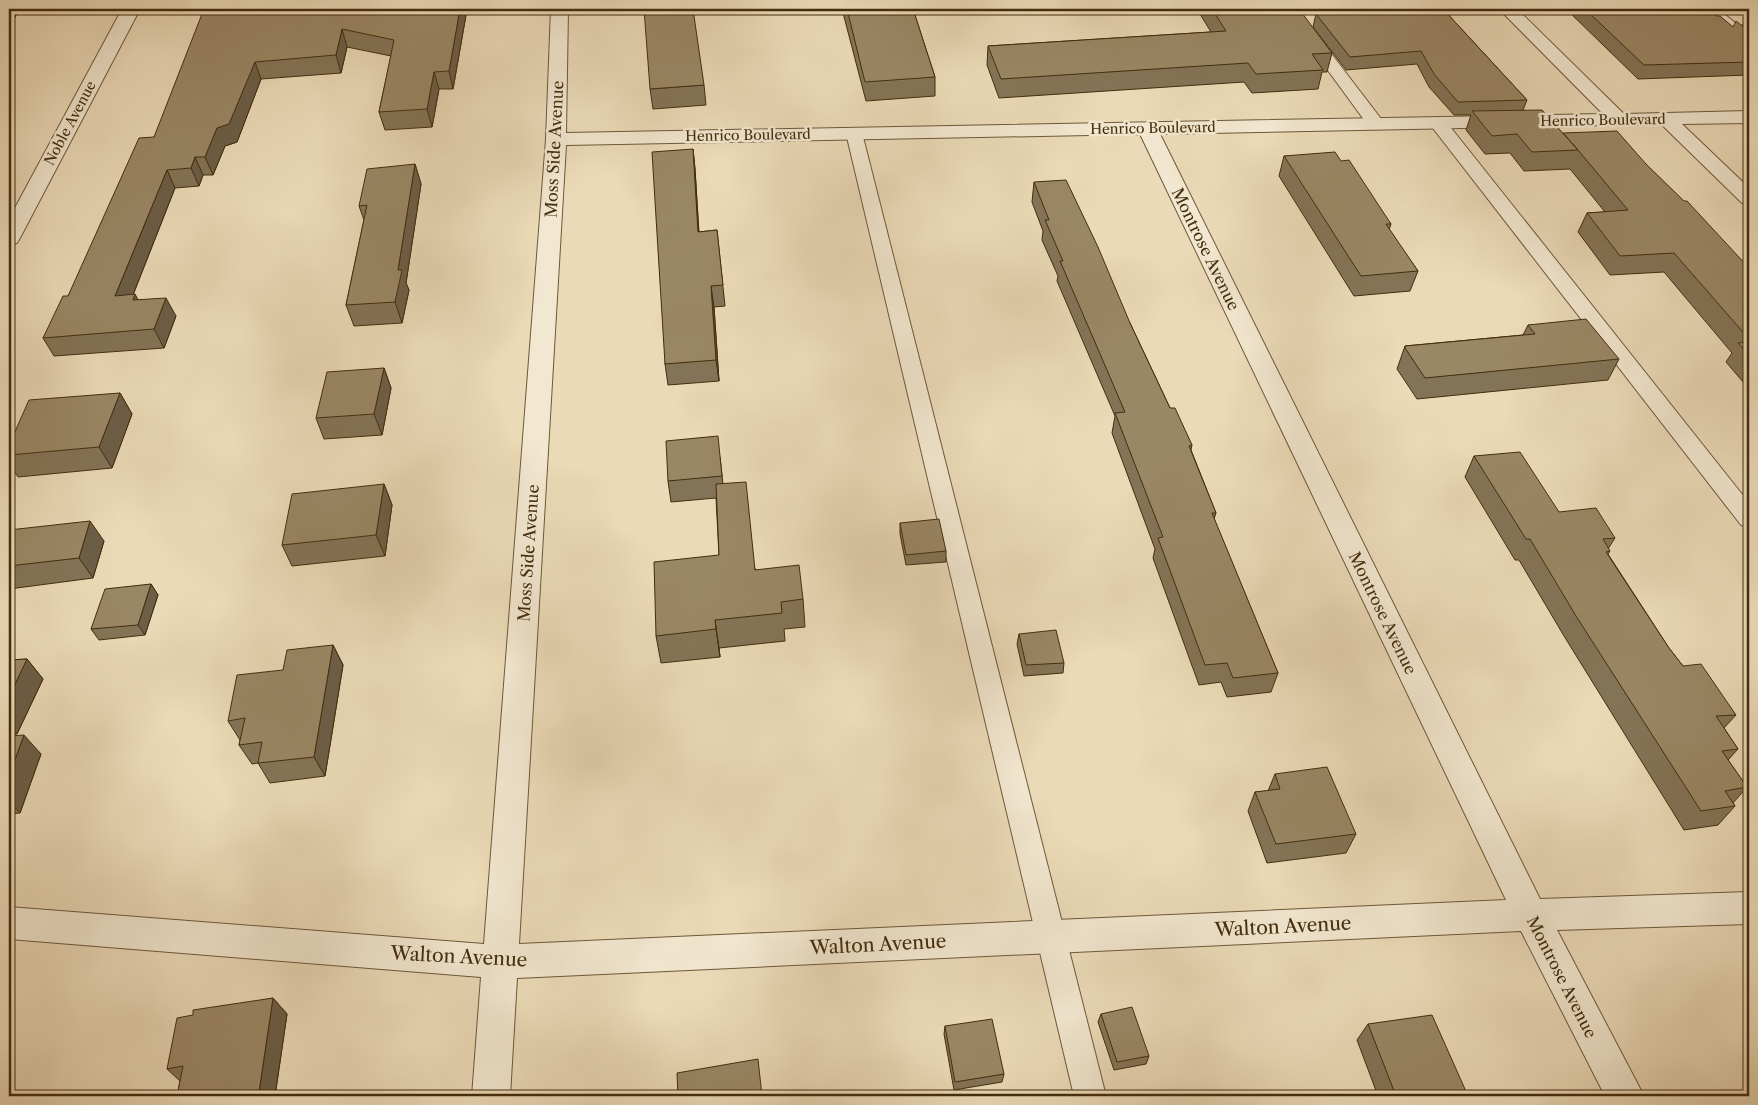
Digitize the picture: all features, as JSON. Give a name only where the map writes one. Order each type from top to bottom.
[{"type":"street","name":"Noble Avenue","points":[[9,238],[131,9]]},
{"type":"street","name":"Moss Side Avenue","points":[[491,1096],[556,139],[559,9]]},
{"type":"street","points":[[1507,9],[1619,119]]},
{"type":"street","name":"Henrico Boulevard","points":[[556,139],[1749,117]]},
{"type":"street","points":[[1666,118],[1749,199]]},
{"type":"street","name":"Montrose Avenue","points":[[1147,128],[1530,914],[1624,1096]]},
{"type":"street","name":"Walton Avenue","points":[[9,923],[500,962],[1530,914],[1749,908]]},
{"type":"lane","points":[[1290,9],[1376,124]]},
{"type":"lane","points":[[1709,9],[1749,42]]},
{"type":"lane","points":[[1722,20],[1740,19]]},
{"type":"lane","points":[[1438,123],[1749,519]]},
{"type":"lane","points":[[854,134],[1090,1096]]},
{"type":"building","points":[[208,9],[460,9],[449,71],[434,72],[427,109],[379,112],[394,40],[342,29],[336,55],[255,62],[229,124],[217,128],[205,157],[195,157],[191,168],[167,170],[115,296],[135,294],[133,300],[166,298],[154,329],[43,338],[63,296],[68,296],[139,138],[154,137],[202,14],[207,14]]},
{"type":"building","points":[[644,9],[693,9],[704,85],[650,89]]},
{"type":"building","points":[[847,9],[913,9],[935,77],[865,82]]},
{"type":"building","points":[[1212,9],[1299,9],[1332,53],[1312,54],[1323,70],[1256,74],[1248,63],[1001,79],[988,46],[1226,31]]},
{"type":"building","points":[[1347,9],[1443,9],[1527,100],[1458,102],[1434,74],[1421,51],[1350,57],[1316,14],[1350,13]]},
{"type":"building","points":[[1585,9],[1708,9],[1733,27],[1736,21],[1749,31],[1749,62],[1644,65]]},
{"type":"building","points":[[1542,110],[1578,150],[1532,152],[1517,134],[1492,136],[1472,111]]},
{"type":"building","points":[[1617,131],[1646,164],[1684,201],[1687,201],[1749,268],[1749,339],[1674,253],[1620,256],[1587,213],[1628,210],[1563,133]]},
{"type":"building","points":[[693,149],[698,232],[717,230],[723,285],[711,286],[716,360],[665,364],[652,152]]},
{"type":"building","points":[[1335,152],[1341,161],[1349,160],[1391,224],[1386,224],[1418,271],[1361,276],[1284,156]]},
{"type":"building","points":[[415,164],[398,270],[402,270],[395,302],[346,305],[367,205],[359,206],[367,169]]},
{"type":"building","points":[[1066,180],[1170,408],[1175,408],[1192,445],[1189,446],[1216,513],[1212,513],[1278,673],[1233,678],[1227,663],[1205,665],[1158,538],[1163,537],[1115,413],[1125,412],[1060,261],[1063,261],[1045,220],[1049,220],[1034,182]]},
{"type":"building","points":[[1586,319],[1619,359],[1425,378],[1405,348],[1405,346],[1535,334],[1528,325]]},
{"type":"building","points":[[1749,342],[1749,355],[1738,343]]},
{"type":"building","points":[[384,368],[374,414],[316,418],[327,372]]},
{"type":"building","points":[[120,393],[99,447],[9,455],[9,445],[29,400]]},
{"type":"building","points":[[718,436],[722,476],[668,481],[666,441]]},
{"type":"building","points":[[1520,452],[1559,512],[1596,508],[1615,538],[1603,539],[1610,551],[1606,552],[1669,648],[1683,666],[1701,664],[1736,715],[1716,716],[1738,749],[1722,751],[1747,787],[1725,791],[1735,806],[1701,811],[1576,616],[1530,539],[1526,539],[1474,456]]},
{"type":"building","points":[[746,482],[755,570],[799,565],[803,599],[781,602],[782,613],[715,620],[716,629],[656,636],[654,562],[719,555],[716,484]]},
{"type":"building","points":[[384,484],[376,535],[282,545],[292,494]]},
{"type":"building","points":[[939,519],[946,551],[906,555],[900,523]]},
{"type":"building","points":[[90,521],[79,558],[9,566],[9,530]]},
{"type":"building","points":[[151,584],[138,625],[91,629],[105,589]]},
{"type":"building","points":[[1056,630],[1064,663],[1026,665],[1019,634]]},
{"type":"building","points":[[333,645],[314,757],[258,763],[262,742],[239,745],[245,718],[228,721],[237,675],[283,670],[287,650]]},
{"type":"building","points":[[27,659],[9,697],[9,660]]},
{"type":"building","points":[[24,735],[9,776],[9,736]]},
{"type":"building","points":[[1327,767],[1356,834],[1276,844],[1255,792],[1280,789],[1275,774]]},
{"type":"building","points":[[273,998],[259,1092],[234,1096],[177,1096],[183,1066],[167,1069],[177,1018],[193,1015],[193,1010]]},
{"type":"building","points":[[1132,1007],[1149,1056],[1117,1062],[1101,1014]]},
{"type":"building","points":[[1432,1015],[1468,1096],[1396,1096],[1368,1024]]},
{"type":"building","points":[[992,1019],[1004,1074],[955,1082],[945,1026]]},
{"type":"building","points":[[758,1059],[762,1096],[678,1096],[677,1073]]}]
